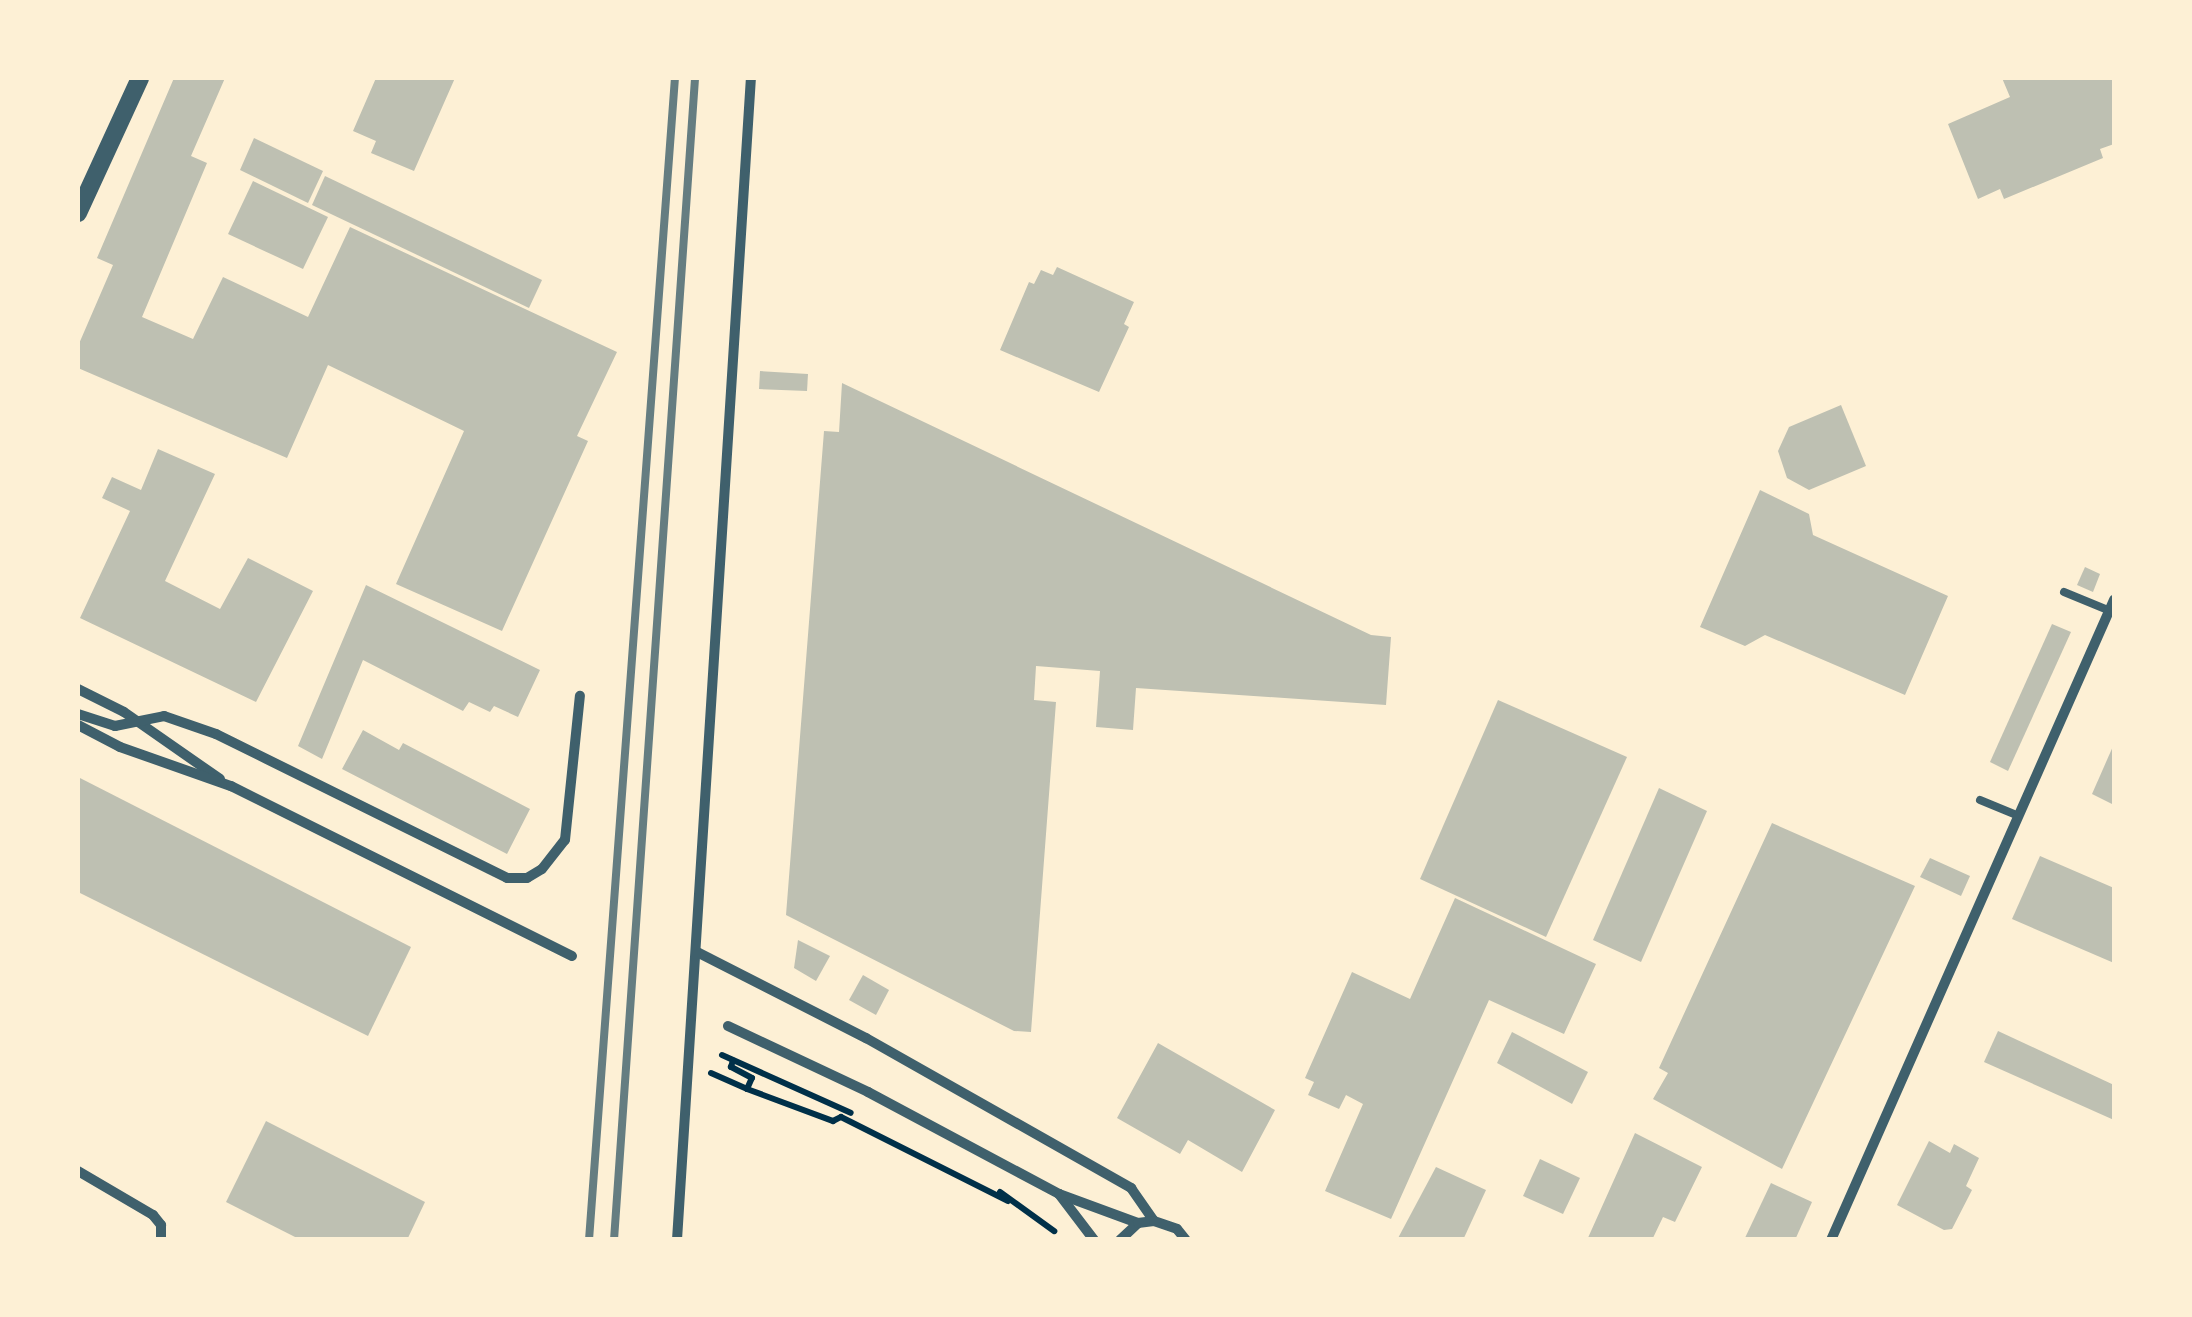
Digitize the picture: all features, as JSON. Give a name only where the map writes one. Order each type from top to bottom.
[{"type":"street","points":[[78,212],[140,78]]},
{"type":"street","points":[[678,1240],[752,78]]},
{"type":"street","points":[[1831,1240],[2112,605]]},
{"type":"street","points":[[78,689],[135,720],[231,786]]},
{"type":"street","points":[[78,714],[115,726],[164,716],[216,734],[507,878],[527,878],[542,870],[564,840],[580,696]]},
{"type":"street","points":[[78,725],[120,747],[231,786],[572,956]]},
{"type":"street","points":[[697,952],[866,1038],[1131,1188],[1154,1221]]},
{"type":"street","points":[[728,1026],[868,1092],[1059,1194],[1138,1224]]},
{"type":"street","points":[[78,1171],[154,1215],[161,1225],[161,1240]]},
{"type":"street","points":[[1059,1194],[1094,1240]]},
{"type":"street","points":[[1120,1240],[1138,1224],[1154,1221],[1201,1240]]},
{"type":"street","points":[[1177,1229],[1186,1240]]},
{"type":"lane","points":[[2064,592],[2112,605]]},
{"type":"lane","points":[[1980,800],[2019,816]]},
{"type":"path","points":[[722,1055],[873,1123],[1030,1212],[1061,1240]]},
{"type":"path","points":[[733,1060],[730,1067],[752,1078],[747,1088]]},
{"type":"path","points":[[692,1064],[832,1122],[842,1117],[1030,1212]]},
{"type":"building","points":[[174,78],[225,78],[191,156],[207,163],[142,317],[193,339],[223,277],[308,317],[350,227],[617,352],[577,436],[588,441],[502,631],[396,584],[464,431],[328,365],[287,458],[78,368],[78,346],[113,265],[97,258]]},
{"type":"building","points":[[376,78],[455,78],[414,171],[371,153],[376,141],[353,131]]},
{"type":"building","points":[[2002,78],[2114,78],[2114,144],[2100,149],[2103,158],[2004,199],[2000,189],[1978,199],[1948,124],[2010,97]]},
{"type":"building","points":[[254,138],[323,171],[308,203],[240,170]]},
{"type":"building","points":[[325,176],[542,280],[529,308],[312,205]]},
{"type":"building","points":[[253,181],[328,217],[303,269],[228,234]]},
{"type":"building","points":[[1057,267],[1134,302],[1124,324],[1129,327],[1099,392],[1000,350],[1029,282],[1034,284],[1041,270],[1053,275]]},
{"type":"building","points":[[760,371],[808,374],[807,391],[759,389]]},
{"type":"building","points":[[842,383],[1371,635],[1391,637],[1386,705],[1136,688],[1133,730],[1096,727],[1100,671],[1036,666],[1034,700],[1056,702],[1031,1032],[1014,1031],[786,915],[824,431],[839,432]]},
{"type":"building","points":[[1841,405],[1866,466],[1809,490],[1787,478],[1778,451],[1789,427]]},
{"type":"building","points":[[158,449],[215,474],[165,581],[220,609],[248,558],[313,591],[256,702],[80,618],[130,511],[102,498],[112,477],[141,490]]},
{"type":"building","points":[[1760,490],[1809,514],[1813,535],[1948,596],[1905,695],[1765,635],[1745,646],[1700,627]]},
{"type":"building","points":[[2085,567],[2100,574],[2093,592],[2077,585]]},
{"type":"building","points":[[366,585],[540,670],[518,717],[494,706],[490,712],[469,702],[463,711],[363,660],[322,759],[298,746]]},
{"type":"building","points":[[2052,624],[2071,632],[2008,771],[1990,762]]},
{"type":"building","points":[[1498,700],[1627,757],[1546,937],[1420,879]]},
{"type":"building","points":[[363,730],[399,750],[403,743],[530,809],[507,854],[342,769]]},
{"type":"building","points":[[2114,744],[2114,805],[2092,794]]},
{"type":"building","points":[[78,777],[411,947],[368,1036],[78,892]]},
{"type":"building","points":[[1659,788],[1707,811],[1641,962],[1593,940]]},
{"type":"building","points":[[1772,823],[1915,886],[1782,1169],[1653,1099],[1668,1073],[1659,1068]]},
{"type":"building","points":[[2040,856],[2114,888],[2114,963],[2012,919]]},
{"type":"building","points":[[1930,858],[1970,876],[1961,896],[1920,877]]},
{"type":"building","points":[[1455,898],[1596,964],[1564,1034],[1489,1000],[1391,1219],[1325,1191],[1363,1104],[1346,1095],[1339,1109],[1308,1095],[1314,1082],[1305,1078],[1352,972],[1410,999]]},
{"type":"building","points":[[798,940],[830,956],[816,981],[794,968]]},
{"type":"building","points":[[863,975],[889,990],[876,1015],[849,1000]]},
{"type":"building","points":[[1998,1031],[2114,1085],[2114,1120],[1984,1062]]},
{"type":"building","points":[[1512,1032],[1588,1072],[1572,1104],[1497,1063]]},
{"type":"building","points":[[1158,1043],[1275,1110],[1242,1172],[1188,1140],[1180,1154],[1117,1118]]},
{"type":"building","points":[[266,1121],[425,1202],[407,1240],[301,1240],[226,1202]]},
{"type":"building","points":[[1635,1133],[1702,1167],[1675,1222],[1663,1217],[1652,1240],[1587,1240]]},
{"type":"building","points":[[1929,1141],[1950,1153],[1954,1144],[1979,1158],[1966,1186],[1972,1190],[1952,1229],[1944,1230],[1897,1205]]},
{"type":"building","points":[[1540,1159],[1580,1178],[1563,1214],[1523,1196]]},
{"type":"building","points":[[1436,1167],[1486,1190],[1463,1240],[1397,1240]]},
{"type":"building","points":[[1771,1183],[1812,1202],[1795,1240],[1744,1240]]},
{"type":"railway","points":[[589,1240],[675,78]]},
{"type":"railway","points":[[614,1240],[695,78]]}]
